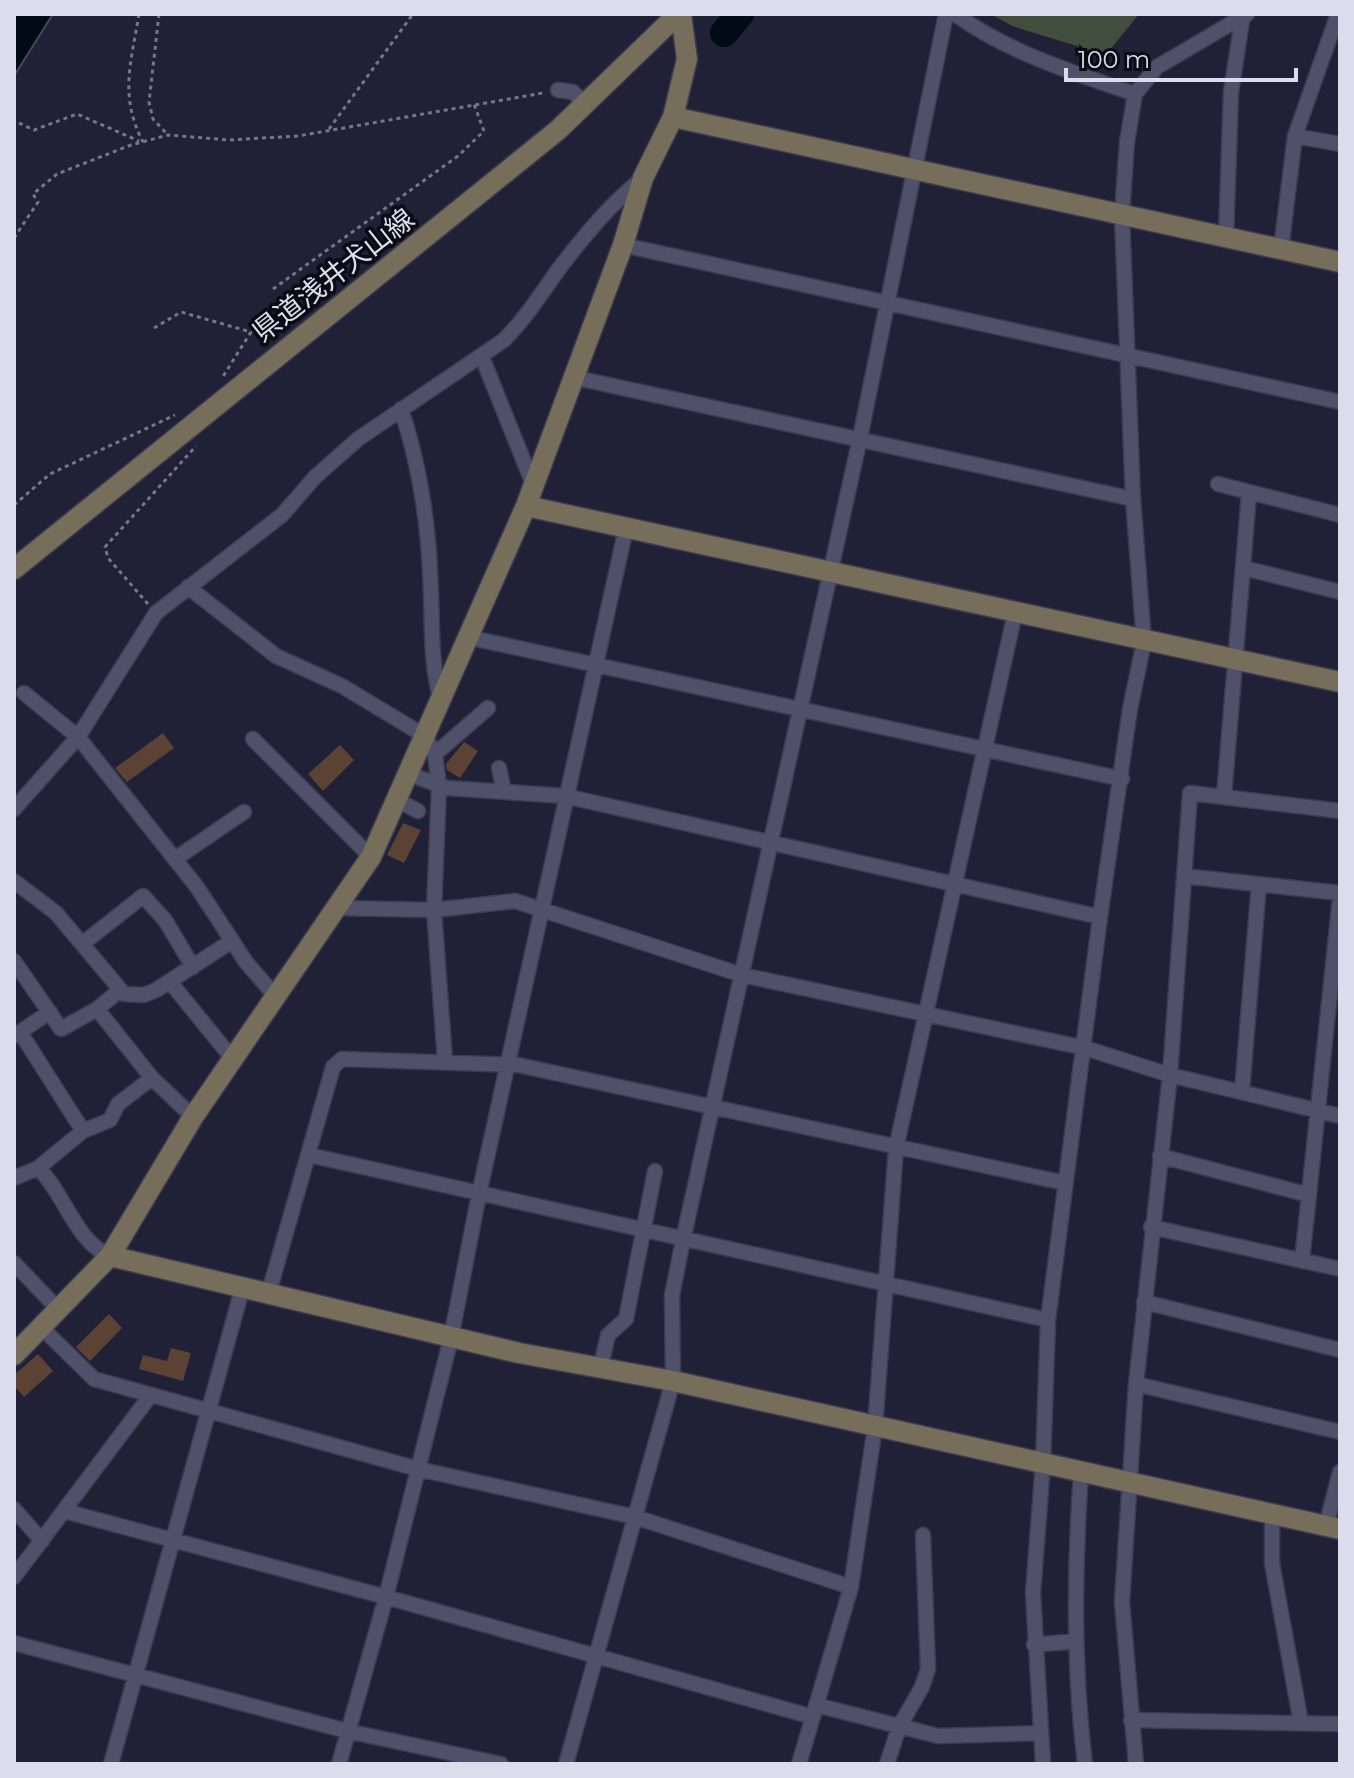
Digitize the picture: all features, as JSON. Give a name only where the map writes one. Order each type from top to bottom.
[{"type":"street","name":"県道浅井犬山線","points":[[14,569],[499,180],[585,105],[679,14]]},
{"type":"street","points":[[445,1061],[434,910],[439,786],[430,745],[441,701],[526,506],[623,245],[643,178],[673,117],[687,59],[679,14]]},
{"type":"street","points":[[566,1764],[673,1381],[672,1295],[860,438],[946,14]]},
{"type":"street","points":[[955,14],[986,37],[1135,94]]},
{"type":"street","points":[[1281,249],[1295,136],[1338,14]]},
{"type":"street","points":[[1043,1764],[1034,1645],[1035,1533],[1043,1463],[1048,1320],[1100,917],[1144,642],[1133,499],[1122,215],[1135,94],[1157,67],[1244,15]]},
{"type":"street","points":[[1226,237],[1231,92],[1244,15]]},
{"type":"street","points":[[558,90],[573,92],[585,105]]},
{"type":"street","points":[[673,117],[1340,262]]},
{"type":"street","points":[[1295,136],[1340,144]]},
{"type":"street","points":[[14,809],[78,737],[156,613],[282,515],[315,477],[358,439],[482,357],[525,320],[561,266],[607,211],[643,178]]},
{"type":"street","points":[[623,245],[1340,402]]},
{"type":"street","points":[[482,357],[533,484]]},
{"type":"street","points":[[572,377],[1133,499]]},
{"type":"street","points":[[401,409],[424,521],[430,570],[434,676],[441,701]]},
{"type":"street","points":[[1218,484],[1340,515]]},
{"type":"street","points":[[1224,796],[1238,660],[1249,494]]},
{"type":"street","points":[[526,506],[1340,682]]},
{"type":"street","points":[[339,1764],[386,1597],[451,1338],[479,1194],[626,528]]},
{"type":"street","points":[[1244,568],[1340,592]]},
{"type":"street","points":[[188,587],[276,656],[342,686],[430,745]]},
{"type":"street","points":[[799,1764],[851,1587],[875,1427],[896,1148],[1015,613]]},
{"type":"street","points":[[467,637],[1122,779]]},
{"type":"street","points":[[24,693],[78,737],[175,859],[232,941],[276,997]]},
{"type":"street","points":[[14,1355],[110,1256],[193,1117],[371,857],[409,774],[430,745],[488,708]]},
{"type":"street","points":[[253,739],[371,857]]},
{"type":"street","points":[[499,768],[504,792]]},
{"type":"street","points":[[409,774],[439,786],[565,796],[1100,917]]},
{"type":"street","points":[[1136,1764],[1122,1602],[1136,1384],[1170,1075],[1190,793],[1340,811]]},
{"type":"street","points":[[397,800],[418,811]]},
{"type":"street","points":[[175,859],[244,812]]},
{"type":"street","points":[[1184,876],[1340,895],[1302,1261]]},
{"type":"street","points":[[14,881],[56,913],[119,991],[144,995],[170,982],[232,941]]},
{"type":"street","points":[[1242,1091],[1259,884]]},
{"type":"street","points":[[82,944],[143,896],[165,920],[193,967]]},
{"type":"street","points":[[338,908],[434,910],[515,901],[742,975],[1085,1048],[1170,1075],[1340,1116]]},
{"type":"street","points":[[14,961],[61,1029],[97,1009],[119,991]]},
{"type":"street","points":[[170,982],[232,1058]]},
{"type":"street","points":[[97,1009],[152,1078],[193,1117]]},
{"type":"street","points":[[50,1012],[17,1034],[83,1131]]},
{"type":"street","points":[[269,1292],[333,1067],[342,1059],[508,1064],[1065,1183]]},
{"type":"street","points":[[14,1178],[38,1168],[83,1131],[110,1120],[118,1104],[152,1078]]},
{"type":"street","points":[[309,1091],[324,1100]]},
{"type":"street","points":[[309,1155],[1048,1320]]},
{"type":"street","points":[[1160,1156],[1309,1195]]},
{"type":"street","points":[[38,1168],[102,1253],[451,1338],[673,1381],[1333,1528],[1340,1472]]},
{"type":"street","points":[[600,1369],[608,1335],[626,1319],[655,1171]]},
{"type":"street","points":[[1151,1227],[1340,1269]]},
{"type":"street","points":[[14,1263],[59,1310]]},
{"type":"street","points":[[111,1764],[206,1410],[243,1286]]},
{"type":"street","points":[[1144,1302],[1340,1350]]},
{"type":"street","points":[[42,1328],[94,1379],[418,1469],[635,1517],[851,1587]]},
{"type":"street","points":[[1136,1384],[1340,1432]]},
{"type":"street","points":[[14,1577],[150,1396]]},
{"type":"street","points":[[1081,1473],[1074,1561],[1074,1641],[1085,1764]]},
{"type":"street","points":[[14,1509],[42,1541]]},
{"type":"street","points":[[64,1511],[596,1657],[814,1711],[938,1736],[1041,1733]]},
{"type":"street","points":[[1272,1514],[1272,1563],[1301,1723]]},
{"type":"street","points":[[887,1764],[899,1727],[922,1687],[928,1669],[923,1535]]},
{"type":"street","points":[[1034,1645],[1074,1641]]},
{"type":"street","points":[[14,1643],[347,1731],[501,1764]]},
{"type":"street","points":[[1131,1720],[1340,1724]]},
{"type":"path","points":[[139,14],[126,97],[131,120],[143,142]]},
{"type":"path","points":[[159,14],[149,102],[153,119],[168,135]]},
{"type":"path","points":[[329,129],[413,14]]},
{"type":"path","points":[[14,238],[38,202],[33,194],[57,174],[168,135],[229,140],[298,136],[558,90]]},
{"type":"path","points":[[273,289],[420,186],[477,139],[484,131],[474,104]]},
{"type":"path","points":[[19,123],[34,130],[77,114],[121,136],[143,142]]},
{"type":"path","points":[[154,328],[181,312],[251,332],[210,396],[216,404]]},
{"type":"path","points":[[14,505],[50,474],[185,410]]},
{"type":"path","points":[[156,613],[108,558],[105,547],[198,443]]},
{"type":"green space","points":[[991,14],[1139,14],[1106,55],[1012,26]]},
{"type":"shaded area","points":[[14,14],[53,14],[14,76]]},
{"type":"building","points":[[163,733],[174,748],[127,782],[115,768]]},
{"type":"building","points":[[464,742],[478,751],[460,778],[447,770],[446,764]]},
{"type":"building","points":[[340,745],[354,760],[323,791],[308,774]]},
{"type":"building","points":[[403,823],[421,830],[404,863],[387,855]]},
{"type":"building","points":[[109,1314],[122,1328],[90,1361],[76,1347]]},
{"type":"building","points":[[171,1348],[191,1353],[183,1381],[139,1369],[143,1355],[167,1361]]},
{"type":"building","points":[[38,1354],[53,1371],[24,1397],[14,1386],[14,1375]]},
{"type":"waterway","points":[[724,33],[740,14]]}]
